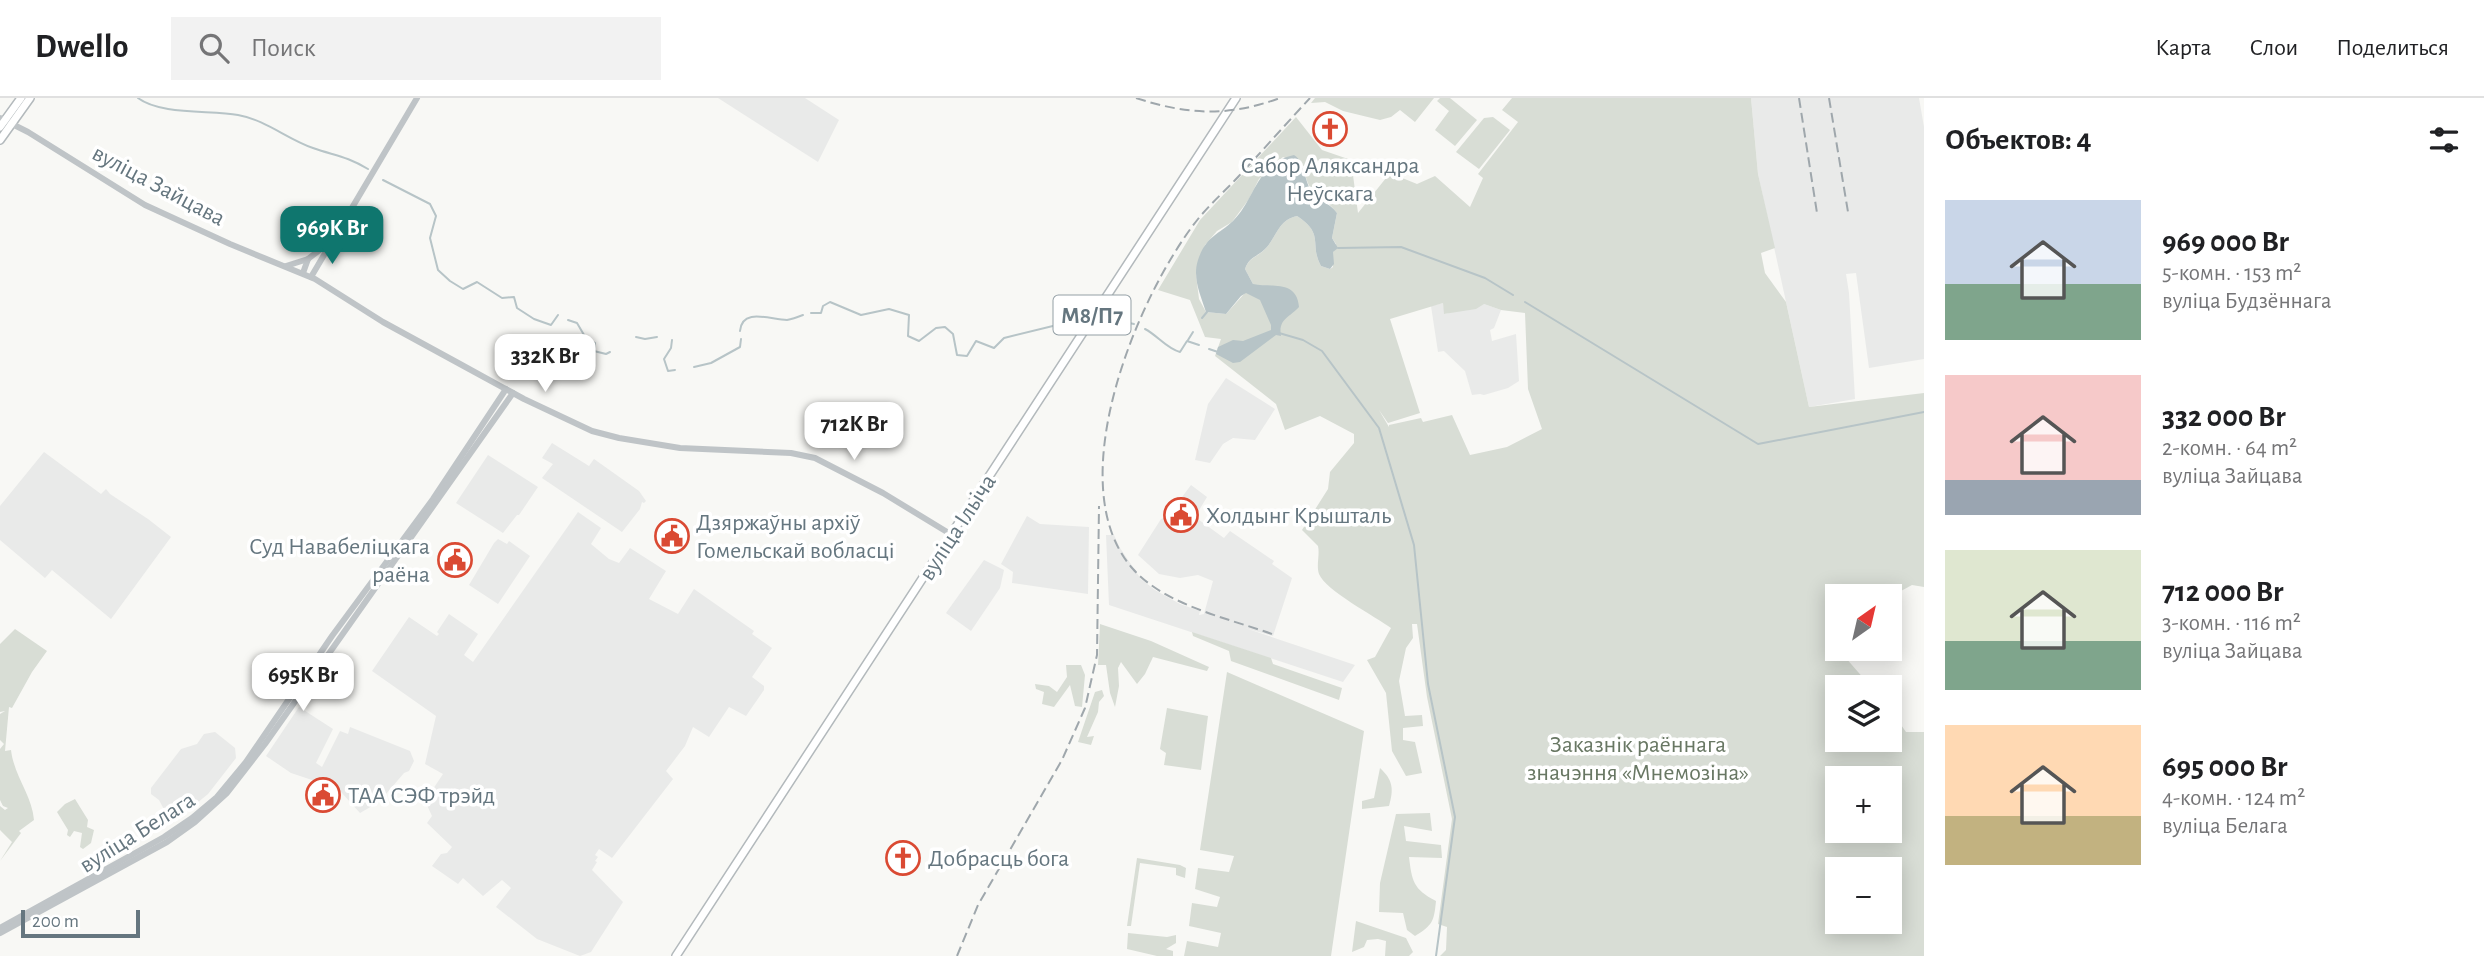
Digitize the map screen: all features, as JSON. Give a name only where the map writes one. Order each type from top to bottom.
[{"type":"main road","points":[[0,127],[21,98]]},
{"type":"main road","points":[[0,140],[6,120],[30,98]]},
{"type":"main road","name":"вуліца Ільіча","points":[[676,956],[1236,98]]},
{"type":"street","points":[[311,277],[417,98]]},
{"type":"street","name":"вуліца Зайцава","points":[[6,120],[145,205],[311,277],[383,322],[510,391],[592,431],[619,439],[680,448],[791,453],[815,458],[883,493],[952,535]]},
{"type":"street","points":[[285,266],[308,260],[331,242]]},
{"type":"street","points":[[303,273],[308,260]]},
{"type":"street","name":"вуліца Белага","points":[[0,930],[163,837],[217,797],[246,762],[332,636],[510,391]]},
{"type":"shaded area","points":[[718,98],[805,98],[839,120],[818,162]]},
{"type":"shaded area","points":[[1751,98],[1919,98],[1924,127],[1924,359],[1869,368],[1856,273],[1846,274],[1855,399],[1809,407],[1758,174]]},
{"type":"shaded area","points":[[1294,155],[1301,162],[1308,185],[1337,213],[1332,238],[1338,248],[1333,252],[1334,264],[1330,269],[1321,266],[1314,234],[1306,222],[1297,216],[1286,221],[1245,269],[1253,284],[1282,286],[1294,292],[1299,307],[1283,322],[1281,336],[1276,335],[1240,362],[1233,363],[1216,354],[1218,347],[1271,330],[1271,325],[1260,300],[1246,293],[1226,314],[1206,312],[1197,280],[1198,260],[1209,241],[1240,212],[1264,174],[1281,159]]},
{"type":"shaded area","points":[[1443,303],[1445,314],[1484,304],[1501,310],[1494,328],[1490,330],[1492,341],[1516,334],[1519,381],[1508,388],[1484,395],[1472,395],[1465,371],[1444,351],[1438,352],[1431,306]]},
{"type":"shaded area","points":[[1226,378],[1275,409],[1255,440],[1233,438],[1223,444],[1210,463],[1195,460],[1208,404]]},
{"type":"shaded area","points":[[552,443],[589,466],[594,459],[639,491],[646,501],[642,502],[640,509],[622,532],[542,478],[553,464],[542,458]]},
{"type":"shaded area","points":[[44,452],[101,494],[106,489],[171,537],[111,619],[52,570],[45,578],[0,540],[0,506]]},
{"type":"shaded area","points":[[488,455],[538,487],[503,533],[456,503]]},
{"type":"shaded area","points":[[1191,485],[1207,497],[1195,517],[1224,538],[1230,531],[1274,561],[1272,564],[1292,578],[1273,636],[1245,628],[1355,665],[1343,682],[1109,605],[1106,535],[1114,535],[1141,579],[1180,604],[1200,611],[1199,615],[1204,614],[1213,581],[1198,575],[1180,578],[1159,574],[1138,555],[1161,519],[1167,517]]},
{"type":"shaded area","points":[[578,512],[601,528],[591,544],[609,559],[619,563],[630,548],[666,571],[649,599],[678,614],[694,589],[754,631],[752,634],[772,648],[752,677],[764,686],[764,690],[746,716],[729,707],[709,737],[693,727],[685,746],[666,771],[673,779],[612,858],[599,849],[595,855],[598,857],[595,861],[597,862],[592,870],[623,902],[591,952],[580,956],[537,939],[496,907],[511,888],[502,880],[483,896],[463,878],[458,884],[432,866],[441,854],[447,853],[452,847],[427,823],[432,816],[425,801],[443,774],[425,764],[436,716],[372,671],[409,617],[437,636],[449,614],[478,634],[464,655],[473,662]]},
{"type":"shaded area","points":[[1027,516],[1040,524],[1089,527],[1088,594],[1012,583],[1013,572],[1001,564]]},
{"type":"shaded area","points":[[498,539],[507,544],[509,541],[530,556],[498,604],[469,585]]},
{"type":"shaded area","points":[[984,560],[1004,570],[1000,588],[971,631],[946,613]]},
{"type":"shaded area","points":[[299,707],[333,729],[316,763],[322,767],[340,731],[348,734],[350,727],[410,751],[414,761],[409,771],[404,773],[379,802],[360,813],[333,783],[327,785],[291,773],[266,756]]},
{"type":"shaded area","points":[[215,732],[235,748],[236,758],[208,794],[175,821],[151,794],[151,788],[181,749],[197,744],[204,734]]},
{"type":"green space","points":[[1315,98],[1434,98],[1415,122],[1400,110],[1391,117],[1380,120],[1343,111],[1325,102],[1311,103]]},
{"type":"green space","points":[[1440,98],[1450,98],[1477,120],[1455,146],[1435,130],[1449,111],[1437,101]]},
{"type":"green space","name":"Заказнік раённага значэння «Мнемозіна»","points":[[1512,98],[1751,98],[1758,174],[1775,248],[1761,253],[1765,273],[1786,302],[1809,407],[1924,393],[1924,587],[1912,585],[1902,590],[1902,584],[1825,584],[1825,662],[1849,662],[1861,675],[1825,675],[1825,752],[1902,752],[1902,726],[1906,732],[1924,732],[1924,956],[1440,956],[1446,950],[1447,927],[1438,924],[1452,819],[1427,697],[1417,624],[1412,624],[1413,638],[1406,648],[1399,681],[1405,716],[1422,715],[1423,726],[1403,728],[1403,740],[1415,742],[1422,773],[1406,776],[1392,751],[1386,693],[1367,660],[1375,657],[1391,628],[1340,595],[1323,580],[1318,571],[1318,546],[1302,530],[1328,489],[1330,472],[1354,443],[1354,434],[1320,416],[1285,430],[1276,404],[1215,356],[1221,339],[1205,337],[1190,300],[1158,290],[1200,220],[1296,117],[1322,150],[1351,160],[1358,213],[1390,173],[1417,184],[1435,176],[1470,207],[1483,178],[1478,174],[1518,122],[1502,110]],"holes":[[[1283,157],[1304,166],[1312,190],[1337,213],[1332,238],[1336,244],[1333,267],[1330,269],[1321,266],[1314,234],[1306,222],[1297,216],[1291,218],[1282,225],[1265,249],[1247,265],[1245,269],[1253,284],[1226,314],[1206,312],[1199,299],[1196,275],[1205,245],[1217,231],[1232,222],[1249,199],[1259,179]],[[1443,303],[1444,314],[1476,309],[1484,304],[1501,310],[1525,313],[1528,389],[1542,429],[1507,447],[1470,455],[1452,415],[1423,422],[1421,418],[1389,427],[1379,410],[1388,423],[1420,413],[1390,319]]]},
{"type":"green space","points":[[1493,117],[1510,130],[1479,169],[1456,152],[1484,118]]},
{"type":"green space","points":[[1100,624],[1151,641],[1209,667],[1207,671],[1153,657],[1137,684],[1121,662],[1118,668],[1119,686],[1115,707],[1106,665],[1098,665]]},
{"type":"green space","points":[[15,629],[47,651],[12,708],[9,707],[5,751],[11,750],[34,820],[19,831],[21,833],[0,861],[12,842],[0,830],[0,806],[5,810],[8,808],[3,806],[0,800],[0,749],[4,744],[0,740],[0,714],[5,711],[0,712],[0,644]]},
{"type":"green space","points":[[1192,632],[1271,658],[1273,664],[1342,688],[1339,700],[1231,661],[1229,651],[1193,636]]},
{"type":"green space","points":[[1066,665],[1081,665],[1085,675],[1082,707],[1075,706],[1070,685],[1054,707],[1042,704],[1044,692],[1036,689],[1035,684],[1049,686],[1057,692],[1067,677]]},
{"type":"green space","points":[[1227,672],[1364,731],[1331,956],[1184,956],[1187,941],[1218,947],[1221,933],[1189,926],[1192,903],[1217,907],[1220,897],[1195,889],[1198,868],[1229,872],[1234,856],[1200,850]]},
{"type":"green space","points":[[1102,690],[1104,696],[1099,702],[1098,712],[1087,737],[1094,736],[1091,745],[1078,742],[1095,692]]},
{"type":"green space","points":[[1167,708],[1208,716],[1201,770],[1164,765],[1166,753],[1160,749]]},
{"type":"green space","points":[[1380,768],[1391,785],[1389,806],[1362,809],[1362,801],[1374,798]]},
{"type":"green space","points":[[75,799],[88,820],[87,827],[94,830],[91,843],[83,849],[80,847],[82,833],[74,831],[70,837],[67,835],[68,830],[57,812]]},
{"type":"green space","points":[[1430,813],[1432,831],[1404,826],[1406,841],[1441,845],[1442,858],[1409,857],[1415,884],[1436,901],[1431,922],[1415,936],[1407,930],[1403,913],[1379,912],[1380,883],[1396,814]]},
{"type":"green space","points":[[1137,858],[1180,865],[1186,868],[1185,878],[1176,875],[1176,868],[1140,863],[1131,926],[1127,926]]},
{"type":"green space","points":[[1356,921],[1406,938],[1413,952],[1409,956],[1385,956],[1386,941],[1378,939],[1367,940],[1364,947],[1352,952]]},
{"type":"green space","points":[[1128,933],[1167,937],[1176,935],[1176,943],[1166,949],[1173,951],[1173,956],[1157,956],[1127,949]]},
{"type":"waterway","points":[[138,98],[172,110],[248,117],[303,144],[368,169]]},
{"type":"waterway","points":[[383,180],[430,204],[436,216],[430,238],[438,270],[450,281],[463,289],[477,282],[502,298],[514,297],[517,308],[534,319],[551,325],[558,315]]},
{"type":"waterway","points":[[1338,248],[1401,247],[1485,278],[1513,295]]},
{"type":"waterway","points":[[811,313],[821,313],[823,306],[830,302],[861,315],[889,309],[909,315],[908,336],[919,341],[936,328],[945,327],[953,334],[957,355],[967,356],[976,341],[994,348],[1004,338],[1069,324],[1080,312]]},
{"type":"waterway","points":[[1525,302],[1758,444],[1924,412]]},
{"type":"waterway","points":[[1202,318],[1207,312]]},
{"type":"waterway","points":[[1110,313],[1120,321],[1134,324]]},
{"type":"waterway","points":[[740,331],[746,319],[752,317],[787,320],[803,315]]},
{"type":"waterway","points":[[568,320],[577,323],[587,340],[595,343],[594,351],[606,354],[610,352]]},
{"type":"waterway","points":[[1145,329],[1180,352],[1187,341],[1199,345]]},
{"type":"waterway","points":[[1188,340],[1193,332]]},
{"type":"waterway","points":[[1279,333],[1303,340],[1322,351],[1379,428],[1414,545],[1428,684],[1455,817],[1436,956]]},
{"type":"waterway","points":[[636,337],[657,337]]},
{"type":"waterway","points":[[694,367],[711,363],[740,347],[741,339]]},
{"type":"waterway","points":[[672,340],[671,348],[664,359],[668,371],[675,370]]},
{"type":"waterway","points":[[1209,349],[1218,352]]},
{"type":"railway","points":[[1136,98],[1173,108],[1208,111],[1243,108],[1280,98]]},
{"type":"railway","points":[[1272,634],[1179,601],[1146,581],[1133,569],[1112,533],[1103,489],[1105,441],[1115,391],[1131,341],[1175,252],[1203,213],[1310,98]]},
{"type":"railway","points":[[1799,98],[1817,213]]},
{"type":"railway","points":[[1829,98],[1848,212]]},
{"type":"railway","points":[[957,956],[978,905],[1062,760],[1085,708],[1097,655],[1099,506]]},
{"type":"place","name":"Сабор Аляксандра Неўскага","points":[[1330,129]]},
{"type":"place","name":"Холдынг Крышталь","points":[[1181,515]]},
{"type":"place","name":"Дзяржаўны архіў Гомельскай вобласці","points":[[672,536]]},
{"type":"place","name":"Суд Навабеліцкага раёна","points":[[455,560]]},
{"type":"place","name":"ТАА СЭФ трэйд","points":[[323,795]]},
{"type":"place","name":"Добрасць бога","points":[[903,858]]}]
